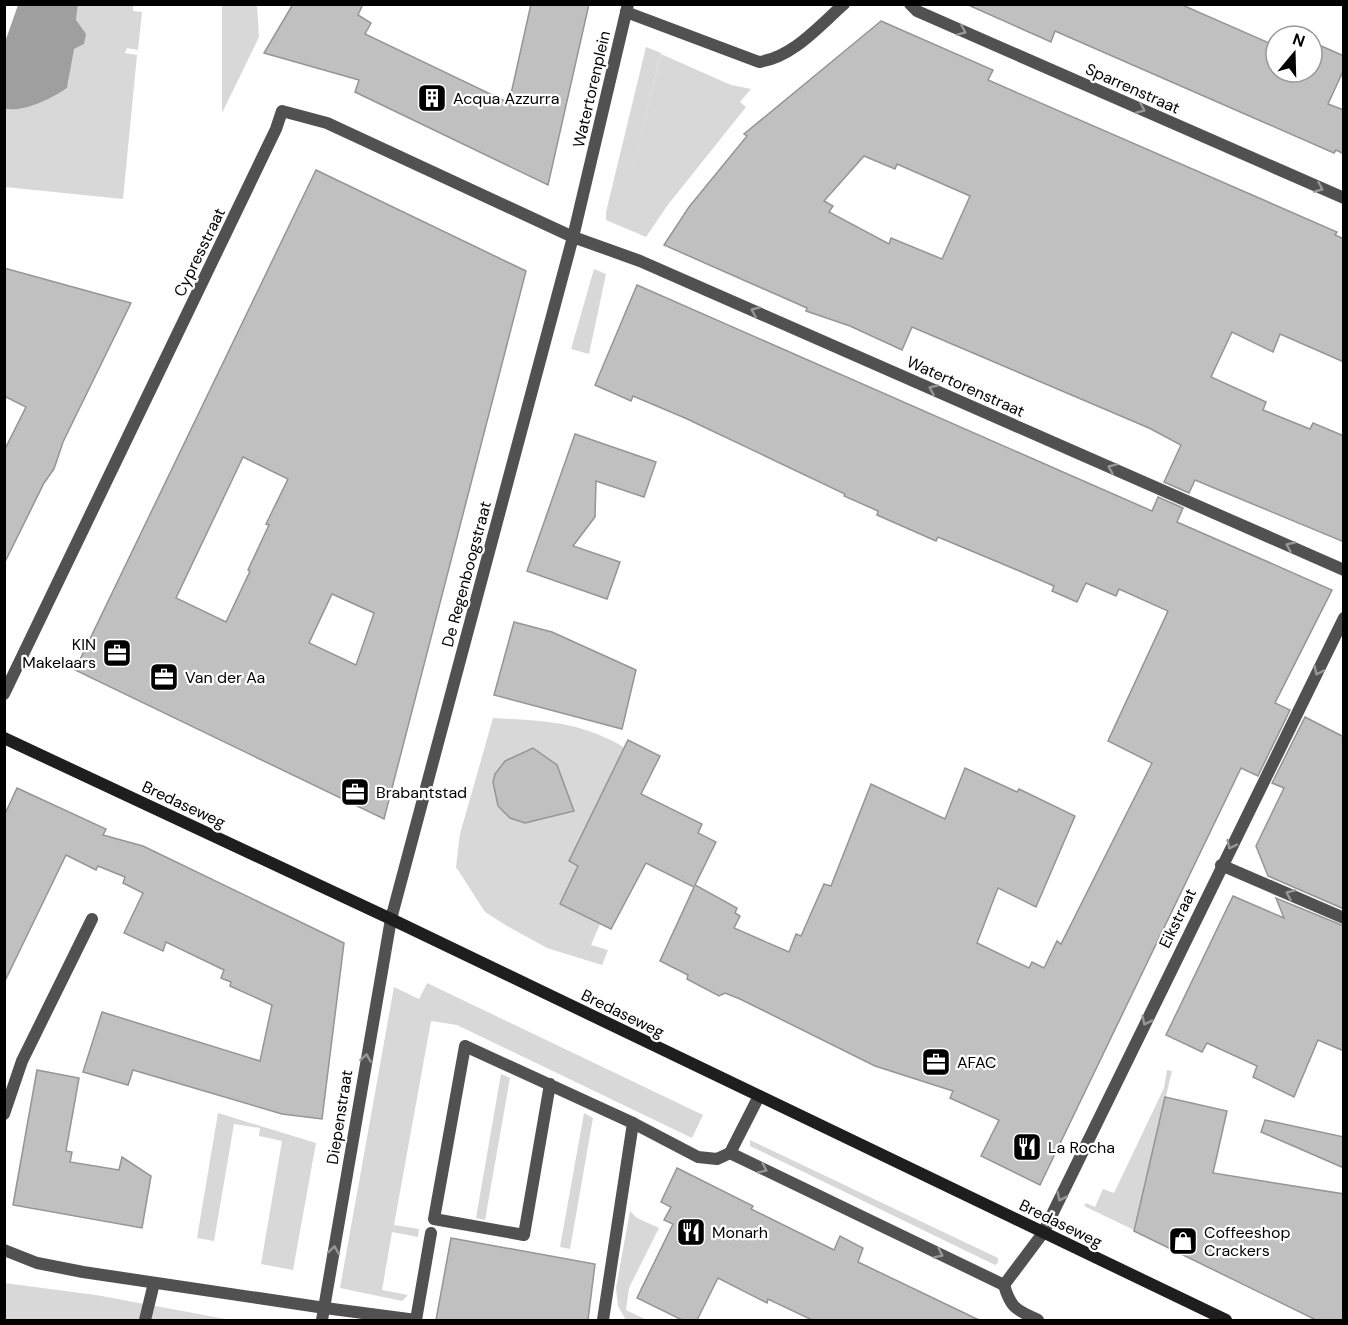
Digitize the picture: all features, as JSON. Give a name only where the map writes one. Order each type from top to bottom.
[{"type":"street","name":"Watertorenplein","points":[[573,237],[627,8],[759,62],[774,60],[790,51],[844,4]]},
{"type":"street","name":"Sparrenstraat","points":[[910,4],[917,11],[1344,198]]},
{"type":"street","name":"Cypresstraat","points":[[4,694],[276,129],[282,111],[327,123],[573,237]]},
{"type":"street","name":"Watertorenstraat","points":[[573,237],[651,265],[1344,570]]},
{"type":"street","name":"De Regenboogstraat","points":[[391,919],[573,237]]},
{"type":"street","name":"Eikstraat","points":[[1004,1285],[1043,1233],[1221,865],[1344,618]]},
{"type":"street","name":"Bredaseweg","points":[[4,738],[391,919],[1226,1320]]},
{"type":"street","points":[[1221,865],[1344,918]]},
{"type":"street","points":[[4,1114],[22,1060],[92,919]]},
{"type":"street","name":"Diepenstraat","points":[[323,1314],[391,919]]},
{"type":"street","points":[[550,1084],[524,1235],[434,1219],[465,1046],[550,1084],[633,1123],[698,1157],[717,1159],[730,1153],[759,1096]]},
{"type":"street","points":[[603,1320],[633,1123]]},
{"type":"street","points":[[730,1153],[1004,1285],[1016,1310],[1038,1320]]},
{"type":"street","points":[[4,1250],[37,1263],[323,1314],[416,1320],[431,1233]]},
{"type":"street","points":[[145,1320],[154,1284]]},
{"type":"shaded area","points":[[18,5],[78,5],[76,20],[86,34],[84,44],[74,49],[67,88],[37,104],[20,109],[5,109],[5,42]]},
{"type":"shaded area","points":[[78,5],[140,5],[133,6],[133,11],[142,12],[138,50],[127,48],[125,53],[137,55],[123,199],[5,187],[5,109],[10,110],[68,85]]},
{"type":"shaded area","points":[[222,5],[257,5],[259,37],[222,113]]},
{"type":"shaded area","points":[[646,47],[661,53],[619,222],[661,54],[731,85],[751,89],[740,102],[746,107],[667,206],[646,237],[606,220],[606,212]]},
{"type":"shaded area","points":[[594,269],[606,274],[589,354],[571,349]]},
{"type":"shaded area","points":[[493,718],[577,727],[593,732],[625,748],[569,861],[578,866],[560,904],[600,924],[591,945],[608,950],[602,965],[547,948],[485,912],[456,867],[460,834]]},
{"type":"shaded area","points":[[427,983],[703,1115],[692,1138],[457,1025],[431,1021],[394,1225],[419,1229],[418,1237],[392,1232],[382,1290],[408,1295],[402,1301],[340,1288],[394,987],[419,999]]},
{"type":"shaded area","points":[[1167,1070],[1172,1071],[1134,1230],[1084,1206],[1086,1203],[1095,1207],[1103,1189],[1114,1193],[1164,1088]]},
{"type":"shaded area","points":[[501,1074],[510,1078],[485,1220],[476,1218]]},
{"type":"shaded area","points":[[218,1113],[316,1143],[293,1270],[261,1264],[282,1141],[259,1136],[260,1128],[234,1124],[214,1241],[197,1238]]},
{"type":"shaded area","points":[[584,1113],[593,1118],[570,1249],[560,1247]]},
{"type":"shaded area","points":[[750,1140],[998,1258],[998,1263],[995,1265],[750,1146]]},
{"type":"shaded area","points":[[630,1211],[637,1218],[659,1228],[629,1288],[626,1310],[647,1320],[626,1320],[618,1306],[616,1288]]},
{"type":"shaded area","points":[[4,1283],[96,1295],[231,1320],[5,1320]]},
{"type":"building","name":"Acqua Azzurra","points":[[293,4],[363,4],[358,15],[371,23],[365,34],[509,103],[531,4],[589,4],[548,185],[355,92],[359,80],[264,53]]},
{"type":"building","points":[[966,4],[1180,4],[1264,41],[1264,84],[1324,84],[1324,47],[1344,56],[1344,69],[1328,104],[1344,110],[1344,154],[1336,150],[1334,153],[1055,31],[1051,42]]},
{"type":"building","points":[[881,21],[993,70],[988,80],[1337,232],[1335,235],[1344,239],[1344,362],[1280,334],[1273,352],[1232,332],[1211,377],[1266,402],[1263,410],[1310,429],[1313,423],[1344,436],[1344,542],[1195,480],[1189,493],[1164,482],[1181,445],[1149,428],[912,327],[902,350],[850,326],[806,311],[807,308],[664,245],[689,207],[747,136],[744,134]],"holes":[[[864,156],[895,169],[897,164],[970,196],[942,259],[891,238],[889,244],[829,212],[833,206],[824,201]]]},
{"type":"building","points":[[316,170],[526,271],[384,819],[75,670]],"holes":[[[243,457],[288,479],[266,524],[269,525],[226,622],[176,598]],[[332,594],[374,613],[356,665],[309,643]]]},
{"type":"building","points":[[4,268],[131,303],[63,442],[54,469],[44,483],[4,564],[4,451],[26,407],[4,396]]},
{"type":"building","points":[[637,285],[1152,511],[1158,497],[1183,508],[1177,522],[1332,590],[1275,703],[1290,710],[1258,776],[1241,768],[1040,1185],[981,1156],[999,1120],[950,1098],[953,1091],[875,1066],[740,999],[725,993],[719,996],[687,979],[688,975],[660,961],[694,887],[646,863],[611,929],[560,904],[578,866],[569,861],[628,740],[660,756],[641,794],[702,824],[698,833],[716,842],[695,885],[737,908],[735,913],[740,916],[734,928],[789,952],[796,934],[801,936],[824,884],[831,886],[871,784],[945,819],[965,768],[1017,792],[1019,789],[1075,816],[1036,907],[998,888],[977,943],[1029,968],[1032,962],[1044,968],[1057,941],[1061,944],[1152,763],[1108,741],[1168,611],[1119,589],[1116,596],[1086,583],[1077,602],[1052,591],[1054,586],[938,537],[936,541],[877,515],[878,511],[844,496],[845,494],[685,418],[633,396],[631,401],[595,385]]},
{"type":"building","points":[[575,434],[656,462],[644,497],[596,481],[595,517],[573,546],[620,562],[607,599],[527,571]]},
{"type":"building","points":[[514,622],[552,632],[636,670],[622,729],[494,695]]},
{"type":"building","points":[[1305,717],[1344,737],[1344,909],[1268,876],[1256,846],[1284,788],[1272,783]]},
{"type":"building","points":[[533,748],[557,765],[574,811],[525,823],[510,818],[498,806],[493,782],[495,774],[505,761]]},
{"type":"building","points":[[17,788],[106,829],[103,835],[143,846],[344,943],[322,1119],[282,1114],[133,1070],[128,1085],[83,1072],[102,1012],[260,1061],[272,1005],[230,986],[231,982],[221,978],[224,970],[166,942],[163,951],[124,933],[143,893],[123,883],[125,877],[98,866],[96,870],[66,855],[4,983],[4,816]]},
{"type":"building","points":[[1233,896],[1284,918],[1276,898],[1344,926],[1344,1051],[1318,1040],[1294,1097],[1253,1077],[1257,1066],[1207,1043],[1202,1052],[1166,1035]]},
{"type":"building","points":[[37,1070],[79,1078],[66,1151],[72,1152],[70,1162],[119,1170],[122,1157],[151,1176],[142,1228],[13,1205]]},
{"type":"building","points":[[1165,1097],[1227,1111],[1213,1173],[1344,1194],[1344,1320],[1316,1320],[1134,1231]]},
{"type":"building","points":[[1265,1120],[1344,1137],[1344,1168],[1261,1132]]},
{"type":"building","points":[[677,1168],[753,1206],[751,1209],[834,1250],[840,1236],[863,1248],[858,1262],[979,1320],[812,1320],[768,1299],[767,1303],[718,1278],[697,1320],[682,1320],[637,1298],[673,1224],[664,1220],[671,1207],[661,1202]]},
{"type":"building","points":[[451,1238],[595,1264],[588,1320],[436,1320]]},
{"type":"place","name":"Acqua Azzurra","points":[[432,98]]},
{"type":"place","name":"KIN Makelaars","points":[[117,653]]},
{"type":"place","name":"Van der Aa","points":[[164,677]]},
{"type":"place","name":"Brabantstad","points":[[355,792]]},
{"type":"place","name":"AFAC","points":[[936,1062]]},
{"type":"place","name":"La Rocha","points":[[1027,1147]]},
{"type":"place","name":"Monarh","points":[[691,1232]]},
{"type":"place","name":"Coffeeshop Crackers","points":[[1183,1241]]}]
